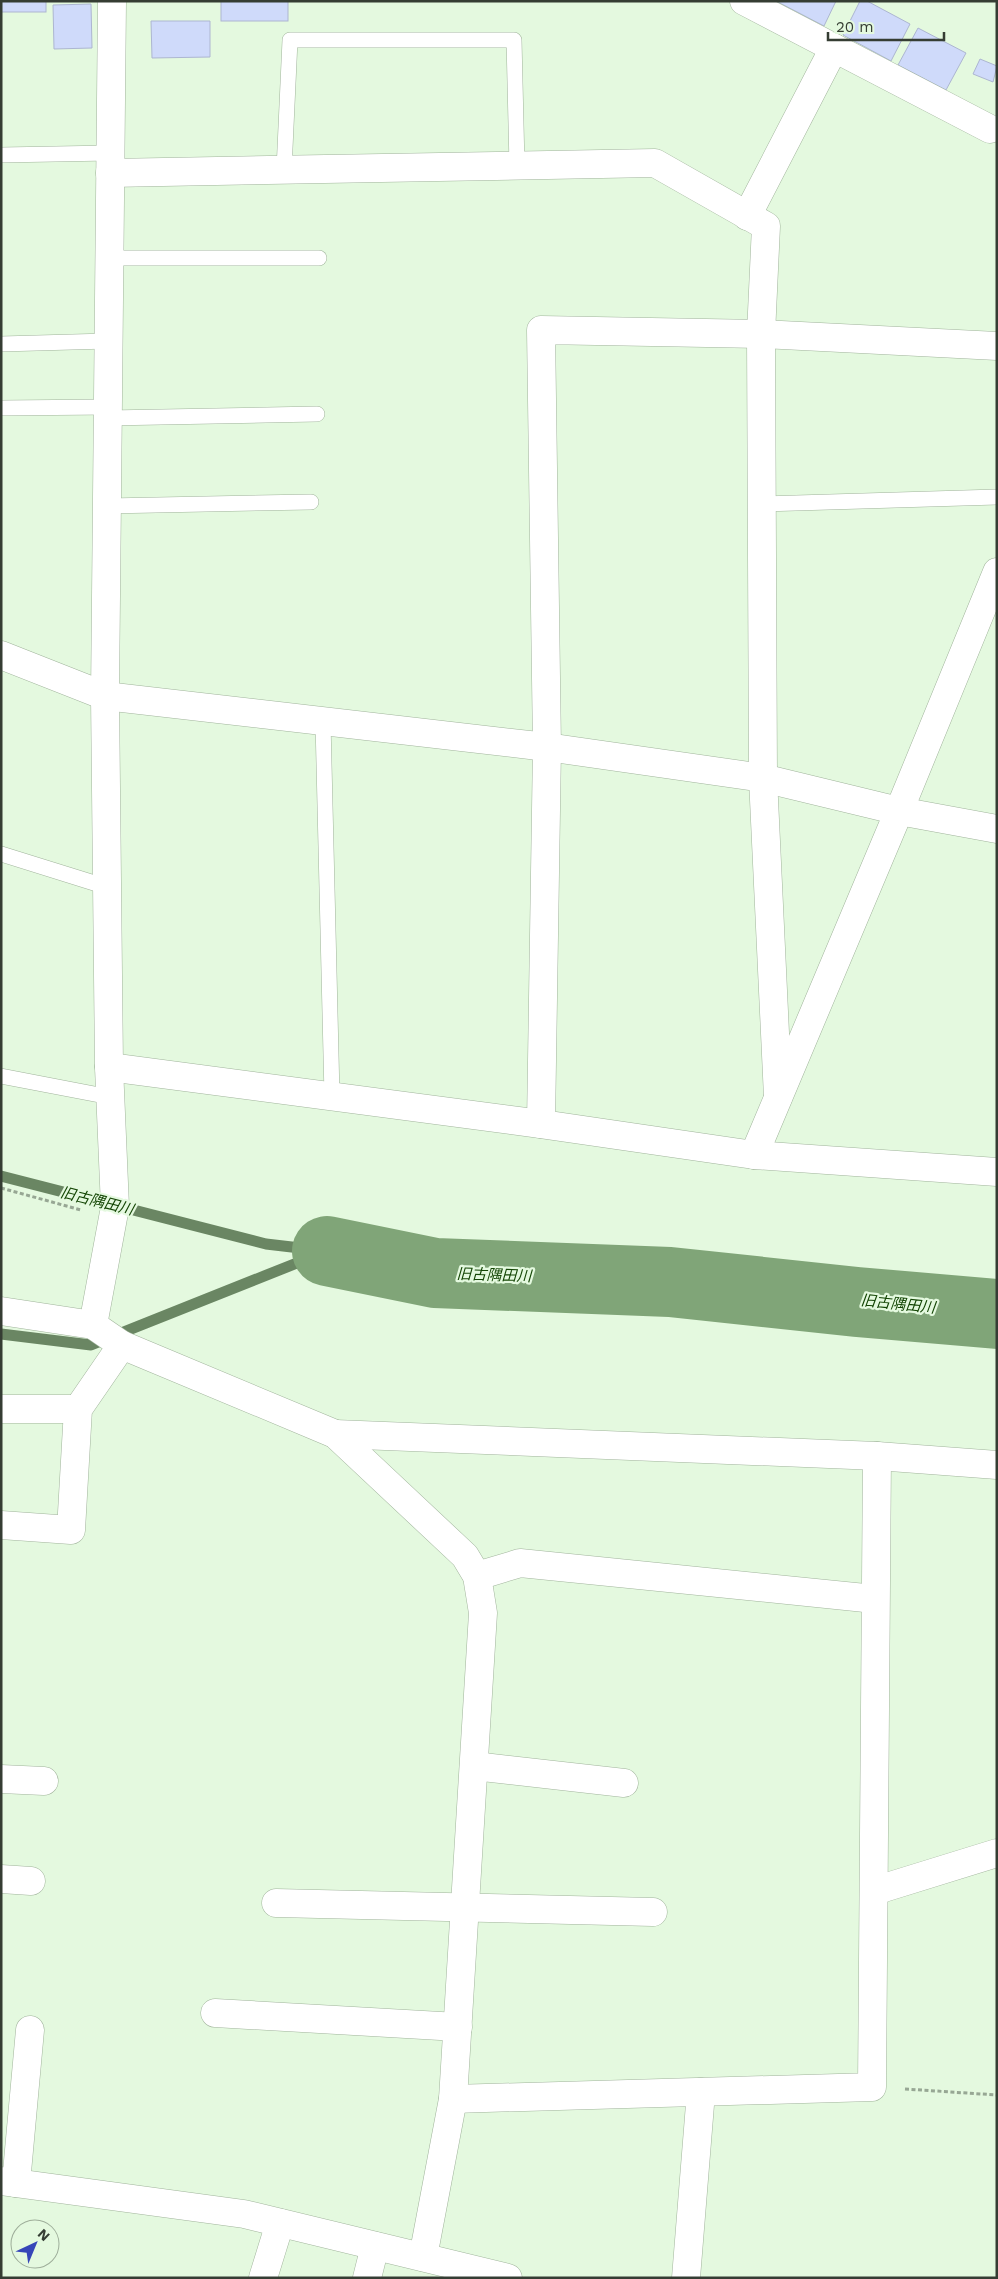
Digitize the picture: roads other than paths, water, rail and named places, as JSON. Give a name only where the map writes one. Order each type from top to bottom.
[{"type":"street","points":[[93,1325],[114,1207],[109,1067],[105,696],[112,1]]},
{"type":"street","points":[[744,1],[990,129]]},
{"type":"street","points":[[747,216],[834,48]]},
{"type":"street","points":[[110,163],[284,170],[655,164],[766,226],[761,334],[763,778],[778,1097]]},
{"type":"street","points":[[541,1124],[547,747],[541,330],[761,334],[997,346]]},
{"type":"street","points":[[754,1155],[997,572]]},
{"type":"street","points":[[1,655],[105,696],[547,747],[763,778],[899,811],[997,829]]},
{"type":"street","points":[[109,1067],[541,1124],[754,1155],[997,1172]]},
{"type":"street","points":[[1,1311],[93,1325],[122,1345],[335,1434],[877,1456],[997,1465]]},
{"type":"street","points":[[1,1525],[71,1530],[78,1409],[122,1345]]},
{"type":"street","points":[[1,1409],[78,1409]]},
{"type":"street","points":[[335,1434],[465,1556],[477,1576],[483,1613],[453,2099],[435,2265]]},
{"type":"street","points":[[453,2099],[872,2087],[877,1456]]},
{"type":"street","points":[[477,1576],[520,1563],[875,1599]]},
{"type":"street","points":[[474,1766],[624,1783]]},
{"type":"street","points":[[1,1779],[44,1782]]},
{"type":"street","points":[[874,1891],[997,1853]]},
{"type":"street","points":[[1,1879],[31,1881]]},
{"type":"street","points":[[276,1903],[653,1912]]},
{"type":"street","points":[[214,2013],[458,2027]]},
{"type":"street","points":[[30,2030],[9,2182],[244,2214],[375,2246],[435,2265],[508,2278]]},
{"type":"street","points":[[686,2278],[701,2092]]},
{"type":"street","points":[[263,2278],[280,2223]]},
{"type":"street","points":[[367,2278],[375,2246]]},
{"type":"lane","points":[[284,170],[290,40],[514,40],[516,166]]},
{"type":"lane","points":[[1,154],[110,163]]},
{"type":"lane","points":[[109,258],[319,258]]},
{"type":"lane","points":[[1,344],[108,341]]},
{"type":"lane","points":[[1,408],[108,413],[317,414]]},
{"type":"lane","points":[[762,504],[997,497]]},
{"type":"lane","points":[[107,506],[311,502]]},
{"type":"lane","points":[[323,722],[332,1096]]},
{"type":"lane","points":[[1,854],[107,887]]},
{"type":"lane","points":[[1,1076],[110,1098]]},
{"type":"waterway","name":"旧古隅田川","points":[[1,1176],[266,1244],[326,1251]]},
{"type":"waterway","points":[[1,1334],[91,1345],[327,1251]]},
{"type":"waterway","name":"旧古隅田川","points":[[327,1251],[435,1273],[670,1282],[857,1302],[997,1314]]}]
